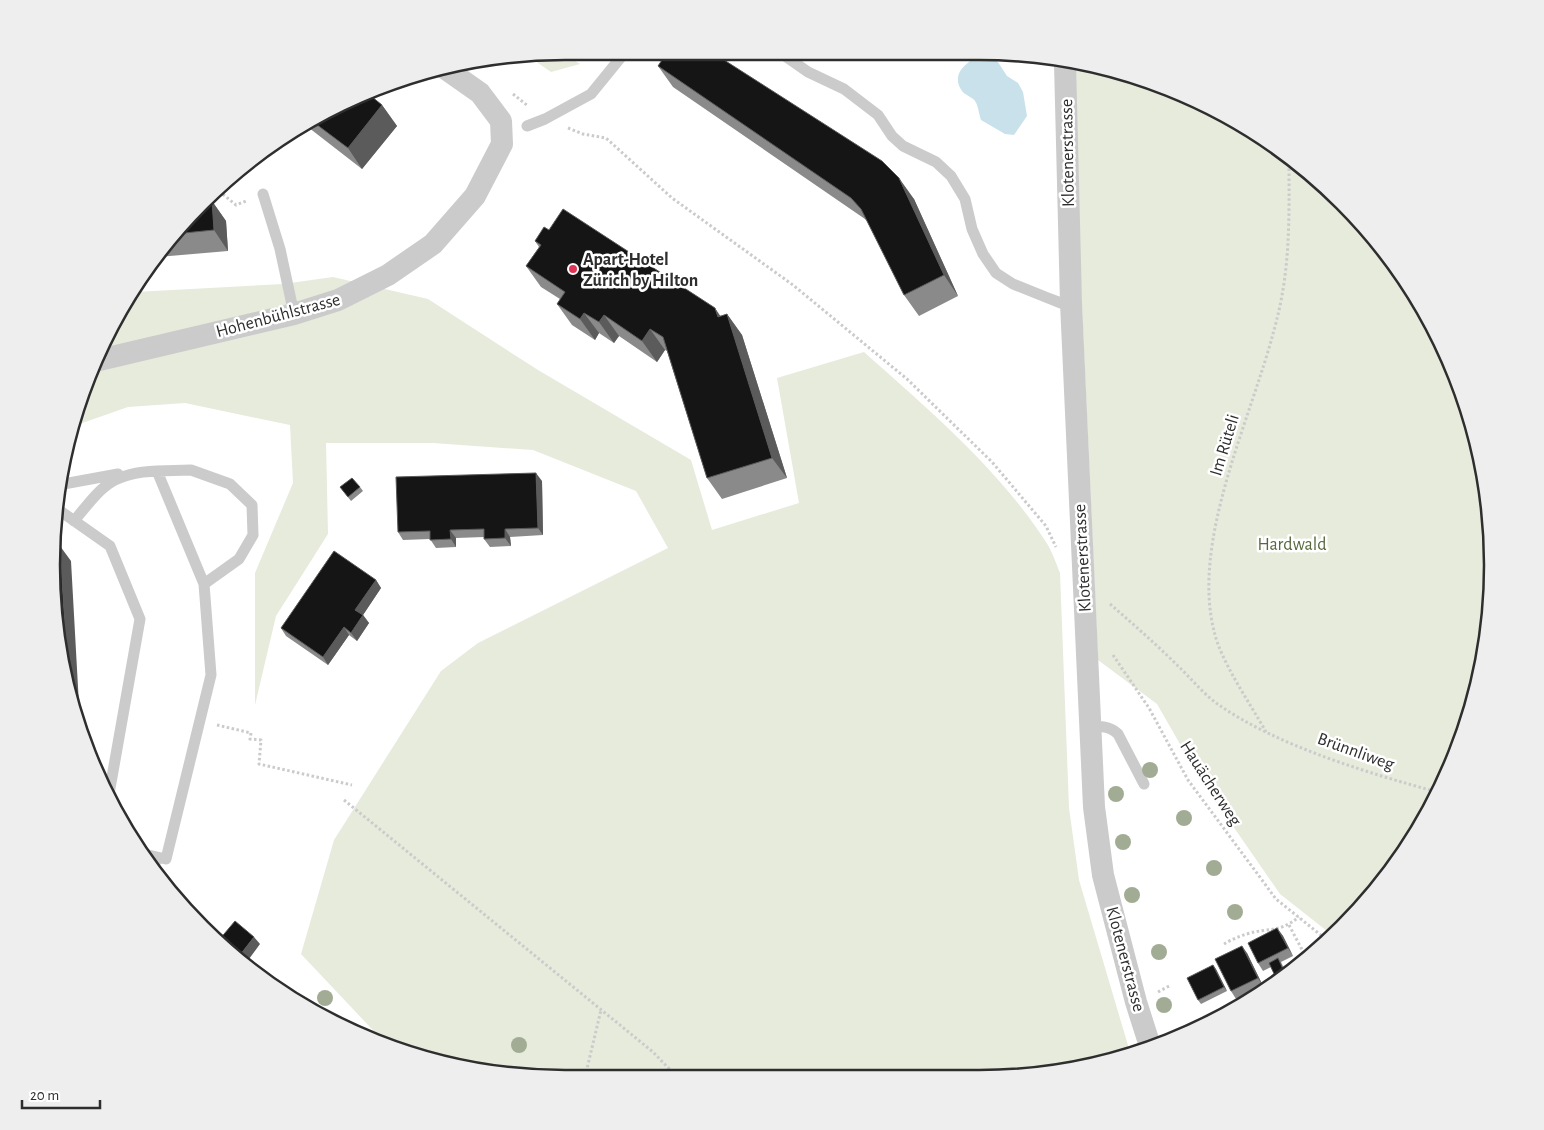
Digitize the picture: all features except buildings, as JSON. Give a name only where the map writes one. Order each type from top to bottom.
[{"type":"street","name":"Klotenerstrasse","points":[[1065,68],[1071,303],[1094,808],[1103,876],[1136,1002],[1148,1040]]},
{"type":"street","name":"Hohenbühlstrasse","points":[[104,359],[294,314],[338,300],[388,276],[432,244],[475,196],[502,144],[501,121],[480,93],[452,73]]},
{"type":"lane","points":[[527,126],[545,119],[591,94],[619,60]]},
{"type":"lane","points":[[791,60],[808,72],[844,90],[878,115],[892,136],[903,146],[936,162],[950,176],[965,199],[972,229],[983,254],[996,273],[1013,284],[1048,298],[1071,303]]},
{"type":"lane","points":[[263,194],[280,249],[294,314]]},
{"type":"lane","points":[[67,483],[132,472],[191,470],[230,484],[252,505],[253,535],[239,559],[204,584]]},
{"type":"lane","points":[[152,856],[166,859],[211,675],[204,584],[157,471]]},
{"type":"lane","points":[[74,521],[103,486],[132,472]]},
{"type":"lane","points":[[63,513],[110,546],[140,619],[111,785]]},
{"type":"lane","points":[[1089,727],[1104,726],[1113,729],[1118,734],[1144,784]]},
{"type":"path","points":[[606,138],[672,198],[793,285],[908,379],[966,435],[1032,509]]},
{"type":"path","name":"Im Rüteli","points":[[1266,732],[1227,661],[1214,632],[1208,589],[1210,546],[1226,486],[1275,329],[1288,268],[1289,166]]},
{"type":"path","points":[[223,194],[236,205],[263,194]]},
{"type":"path","name":"Brünnliweg","points":[[1084,587],[1103,598],[1138,628],[1218,705],[1266,732],[1348,764],[1431,790]]},
{"type":"path","name":"Hauächerweg","points":[[1086,630],[1117,662],[1149,708],[1188,780],[1276,900],[1322,936]]},
{"type":"path","points":[[233,729],[251,733],[250,739],[261,740],[259,764],[352,785]]},
{"type":"path","points":[[344,800],[653,1052],[670,1070]]},
{"type":"path","points":[[1224,944],[1248,934],[1276,930],[1289,925],[1299,917]]},
{"type":"path","points":[[1289,925],[1304,952]]},
{"type":"path","points":[[1166,989],[1171,985]]},
{"type":"path","points":[[587,1070],[601,1010]]},
{"type":"green space","points":[[574,60],[580,64],[551,72],[535,61]]},
{"type":"green space","name":"Hardwald","points":[[1071,69],[1110,77],[1172,98],[1232,128],[1260,145],[1312,185],[1359,232],[1399,284],[1432,342],[1446,372],[1467,434],[1480,499],[1483,532],[1483,598],[1480,631],[1467,696],[1446,758],[1416,818],[1399,846],[1359,898],[1327,931],[1280,894],[1199,777],[1157,704],[1098,660]]},
{"type":"green space","points":[[333,277],[428,299],[538,370],[691,460],[712,530],[799,503],[777,378],[864,352],[913,396],[961,441],[1006,489],[1048,546],[1060,573],[1069,808],[1079,880],[1129,1047],[1078,1060],[1012,1069],[565,1070],[499,1066],[466,1060],[434,1053],[376,1033],[301,954],[334,840],[441,671],[478,643],[668,548],[636,491],[533,450],[433,443],[326,443],[328,534],[276,616],[255,705],[255,573],[293,483],[290,425],[185,403],[128,407],[80,424],[98,372],[112,342],[140,292],[283,284]]},
{"type":"water","points":[[970,61],[997,61],[1007,76],[1018,83],[1023,92],[1027,116],[1014,135],[1005,134],[981,120],[975,101],[962,91],[959,85],[959,74]]},
{"type":"place","name":"Apart-Hotel Zürich by Hilton","points":[[573,269]]}]
